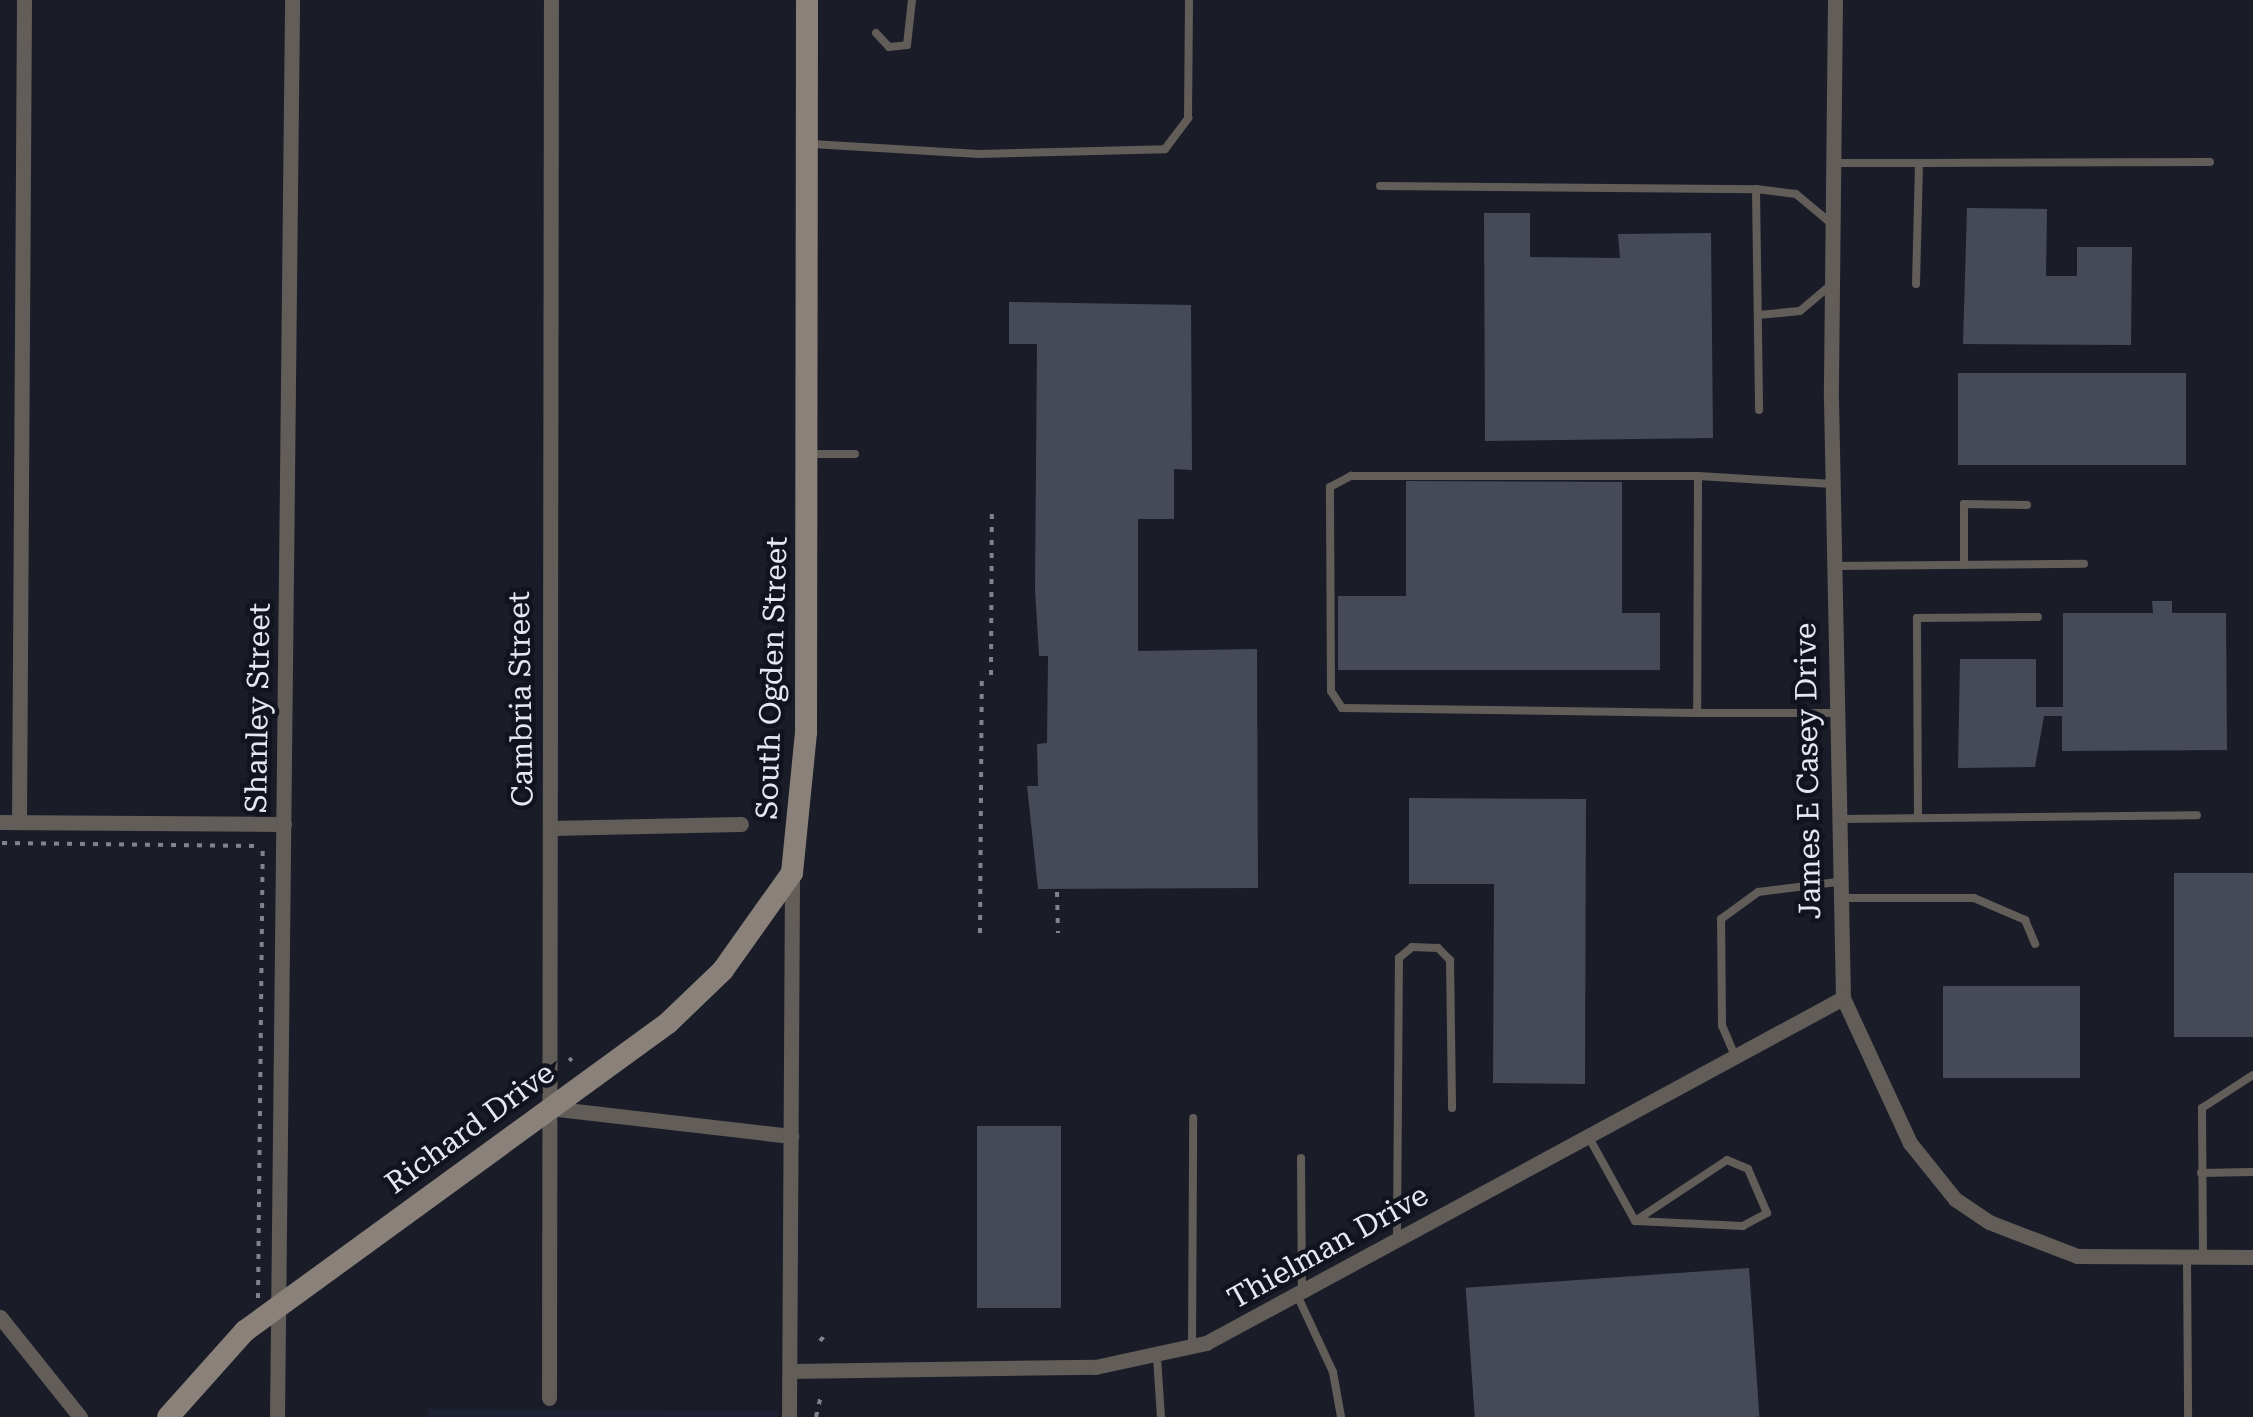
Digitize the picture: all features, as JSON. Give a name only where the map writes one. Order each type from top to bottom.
[{"type":"street","points":[[19,822],[24,0]]},
{"type":"street","name":"Shanley Street","points":[[277,1417],[268,1304],[284,824],[292,0]]},
{"type":"street","name":"Cambria Street","points":[[549,1398],[550,0]]},
{"type":"street","name":"South Ogden Street","points":[[789,1417],[792,873],[806,732],[808,0]]},
{"type":"street","name":"James E Casey Drive","points":[[1835,0],[1832,484],[1837,890],[1844,998],[1910,1143],[1955,1199],[2043,1248],[2253,1257]]},
{"type":"street","points":[[0,822],[284,824]]},
{"type":"street","points":[[550,828],[742,824]]},
{"type":"street","name":"Richard Drive","points":[[168,1417],[210,1363],[268,1304],[549,1108],[723,970],[792,873]]},
{"type":"street","name":"Thielman Drive","points":[[790,1371],[1095,1367],[1192,1347],[1300,1296],[1587,1134],[1844,998]]},
{"type":"street","points":[[549,1108],[791,1136]]},
{"type":"street","points":[[0,1318],[80,1417]]},
{"type":"lane","points":[[876,32],[889,47],[907,45],[912,0]]},
{"type":"lane","points":[[807,144],[1165,149],[1188,118],[1189,0]]},
{"type":"lane","points":[[1832,164],[2210,162]]},
{"type":"lane","points":[[1916,284],[1919,163]]},
{"type":"lane","points":[[1380,186],[1756,188],[1796,194],[1832,224]]},
{"type":"lane","points":[[1756,188],[1759,410]]},
{"type":"lane","points":[[1758,315],[1800,312],[1832,284]]},
{"type":"lane","points":[[807,454],[855,454]]},
{"type":"lane","points":[[1832,484],[1698,476],[1350,476],[1330,487],[1330,691],[1342,708],[1835,713]]},
{"type":"lane","points":[[1697,713],[1698,476]]},
{"type":"lane","points":[[1964,565],[1964,504],[2027,505]]},
{"type":"lane","points":[[1833,566],[2084,564]]},
{"type":"lane","points":[[1918,818],[1918,618],[2038,618]]},
{"type":"lane","points":[[1836,820],[2197,814]]},
{"type":"lane","points":[[1734,1056],[1722,1026],[1721,919],[1758,892],[1837,890],[1988,902],[2025,920],[2035,944]]},
{"type":"lane","points":[[1396,1242],[1399,958],[1412,946],[1438,948],[1450,960],[1452,1108]]},
{"type":"lane","points":[[2188,1417],[2202,1108],[2253,1075]]},
{"type":"lane","points":[[1192,1347],[1193,1118]]},
{"type":"lane","points":[[1587,1134],[1635,1221]]},
{"type":"lane","points":[[1302,1158],[1300,1296],[1333,1372],[1341,1417]]},
{"type":"lane","points":[[1728,1160],[1748,1169],[1767,1213],[1743,1226],[1635,1221],[1728,1160]]},
{"type":"lane","points":[[2201,1172],[2253,1172]]},
{"type":"lane","points":[[1157,1357],[1161,1417]]},
{"type":"path","points":[[991,676],[992,506]]},
{"type":"path","points":[[980,933],[982,676]]},
{"type":"path","name":"Shanley Street","points":[[2,843],[262,844],[268,1304]]},
{"type":"path","points":[[1057,892],[1058,933]]},
{"type":"path","points":[[816,1417],[824,1397]]},
{"type":"shaded area","points":[[428,1409],[778,1411],[778,1417],[428,1417]]},
{"type":"building","points":[[1967,208],[2047,209],[2046,276],[2077,276],[2077,247],[2132,247],[2131,345],[1963,344]]},
{"type":"building","points":[[1484,213],[1530,213],[1530,257],[1620,258],[1618,234],[1711,233],[1713,438],[1485,441]]},
{"type":"building","points":[[1009,302],[1191,305],[1192,470],[1174,469],[1174,519],[1138,519],[1138,651],[1257,649],[1258,888],[1038,889],[1027,786],[1038,786],[1037,744],[1047,743],[1048,656],[1039,656],[1035,589],[1037,344],[1009,344]]},
{"type":"building","points":[[1958,373],[2186,373],[2186,465],[1958,465]]},
{"type":"building","points":[[1406,481],[1622,482],[1622,613],[1660,613],[1660,670],[1338,670],[1338,596],[1406,596]]},
{"type":"building","points":[[2152,601],[2172,601],[2172,613],[2226,613],[2227,750],[2062,751],[2062,716],[2044,716],[2035,767],[1958,768],[1960,659],[2036,659],[2036,707],[2063,707],[2063,613],[2153,613]]},
{"type":"building","points":[[1409,798],[1586,799],[1585,1084],[1493,1083],[1494,884],[1409,884]]},
{"type":"building","points":[[2174,873],[2253,873],[2253,1037],[2174,1037]]},
{"type":"building","points":[[1943,986],[2080,986],[2080,1078],[1943,1078]]},
{"type":"building","points":[[977,1126],[1061,1126],[1061,1308],[977,1308]]},
{"type":"building","points":[[1749,1268],[1759,1417],[1475,1417],[1466,1288]]}]
